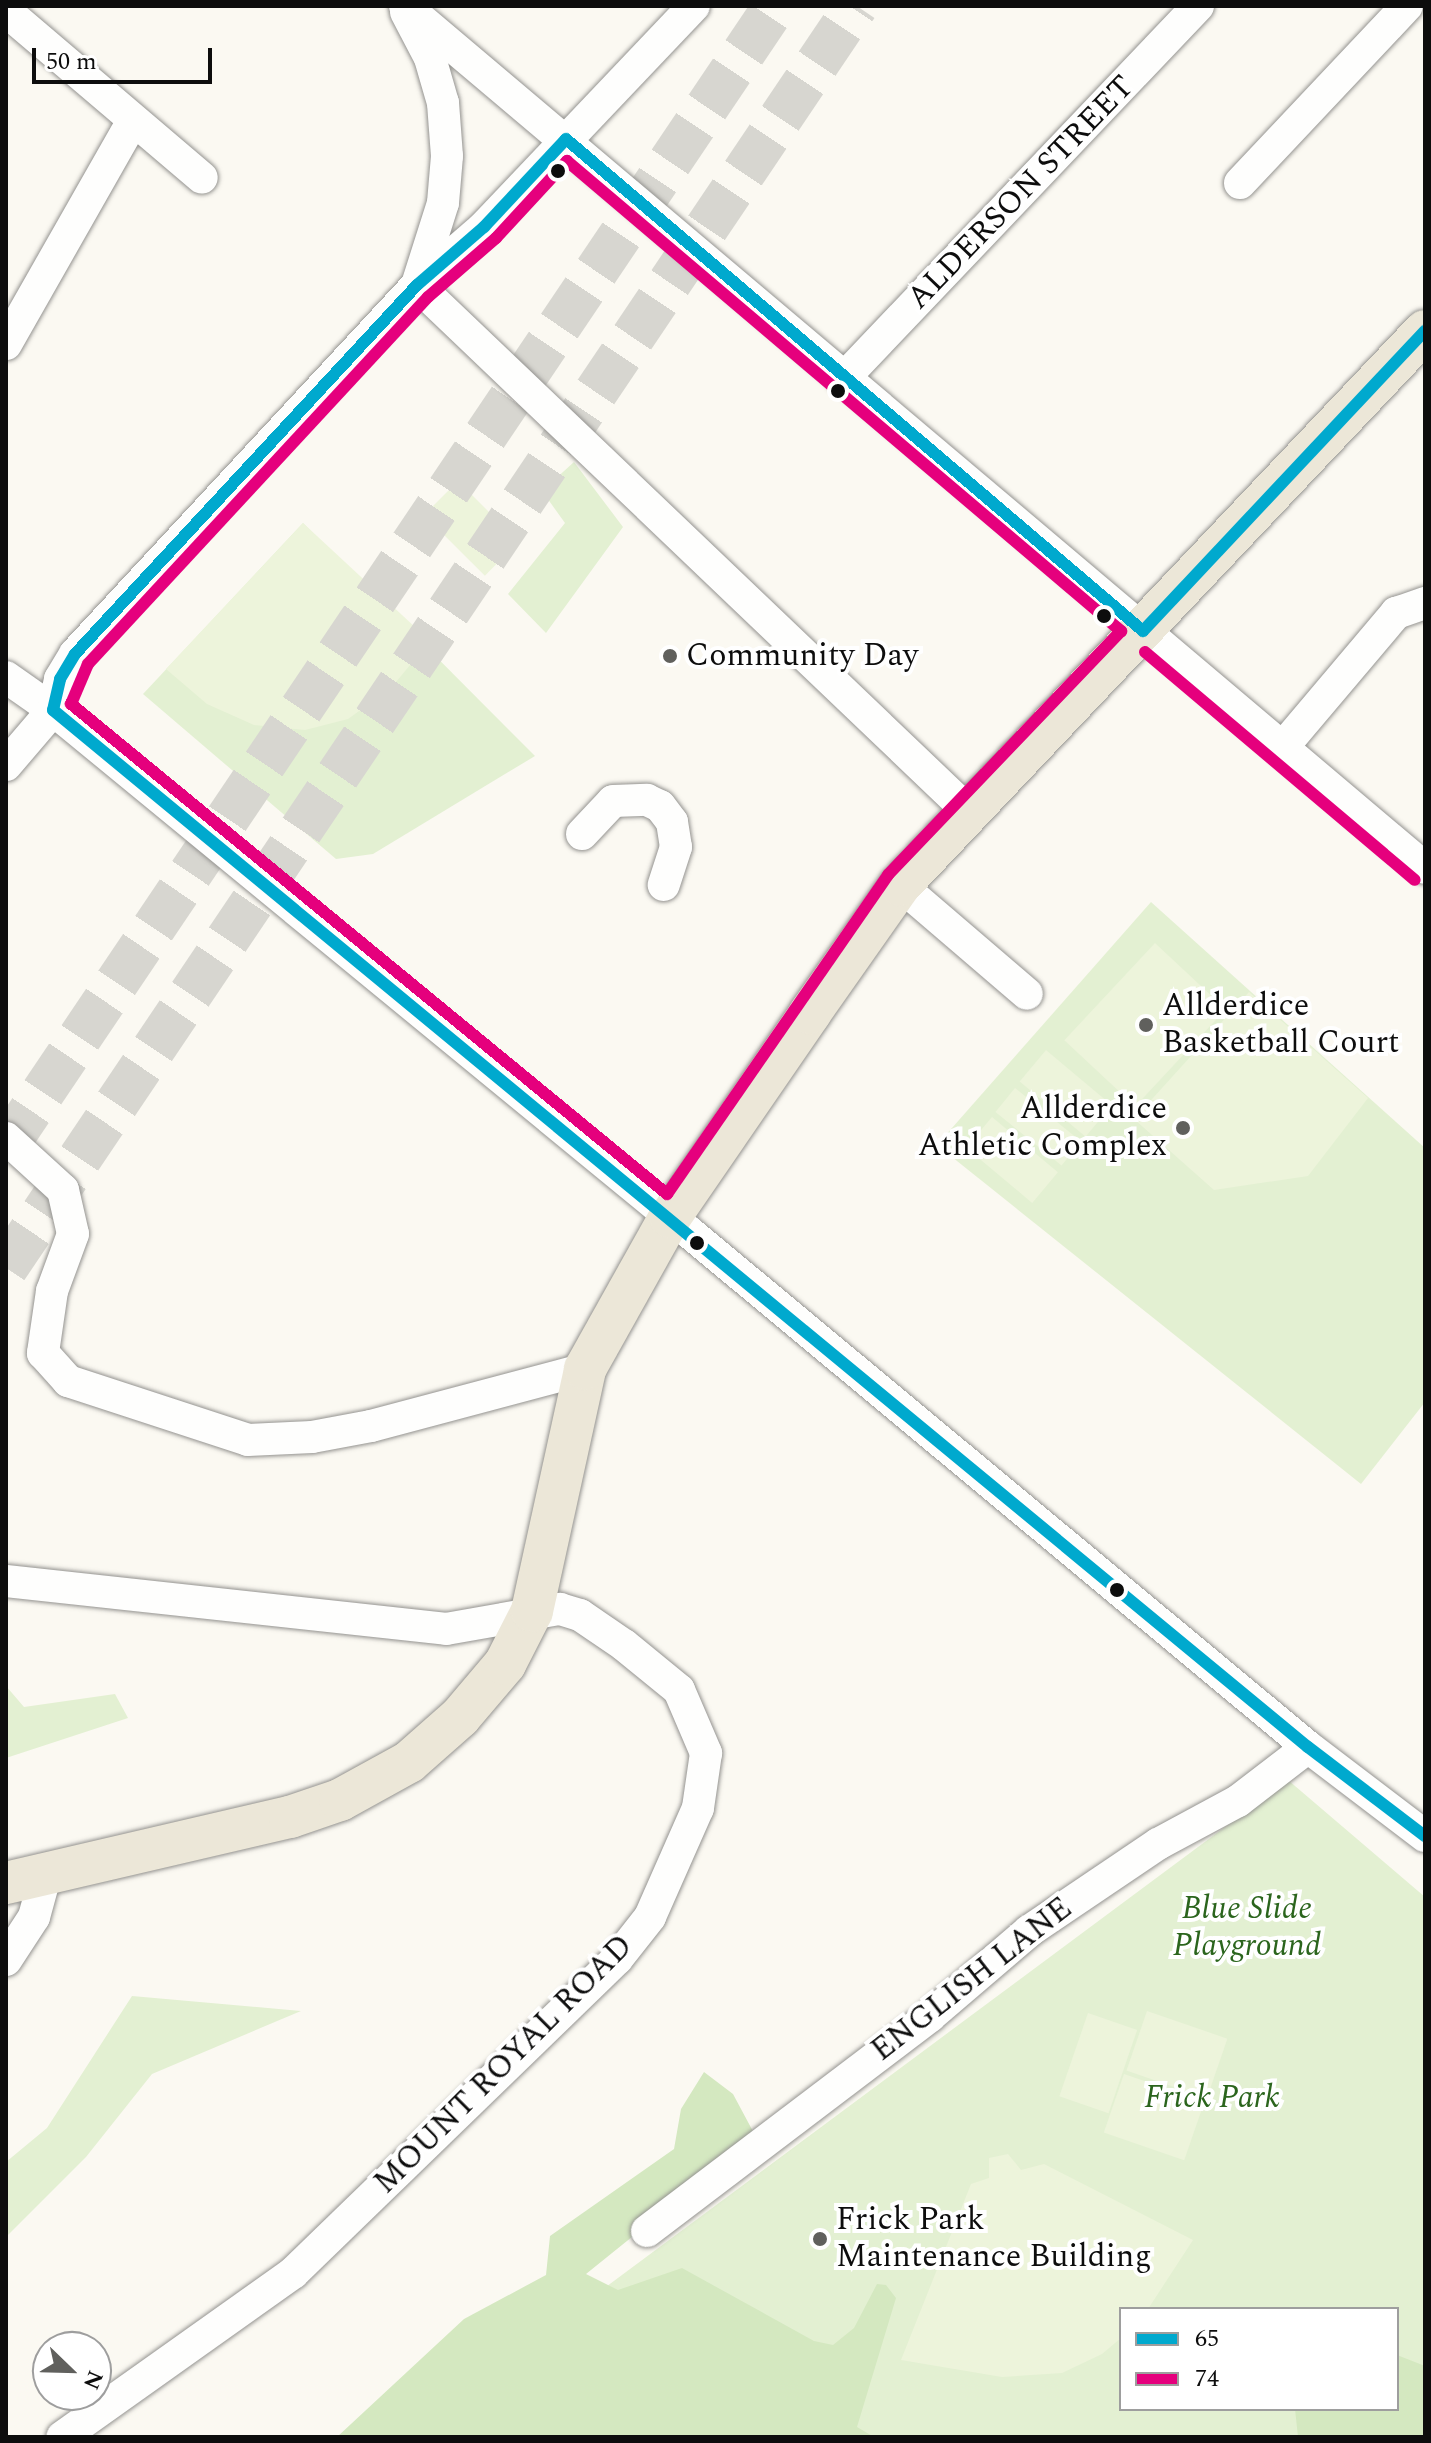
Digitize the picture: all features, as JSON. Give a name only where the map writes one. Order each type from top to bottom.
[{"type":"main road","points":[[6,1883],[290,1817],[340,1800],[409,1762],[460,1717],[505,1664],[532,1611],[585,1369],[670,1217],[900,885],[1425,331]]},
{"type":"street","points":[[404,6],[566,139],[843,379],[1425,868]]},
{"type":"street","points":[[404,6],[430,58],[443,103],[447,156],[443,203],[417,285]]},
{"type":"street","points":[[6,765],[53,710],[60,679],[75,654],[417,285],[484,227],[694,6]]},
{"type":"street","name":"ALDERSON STREET","points":[[843,379],[1198,6]]},
{"type":"street","points":[[1240,183],[1407,6]]},
{"type":"street","points":[[6,11],[202,178]]},
{"type":"street","points":[[6,344],[133,120]]},
{"type":"street","points":[[417,285],[969,812]]},
{"type":"street","points":[[1282,748],[1396,613],[1425,603]]},
{"type":"street","points":[[6,677],[53,710],[670,1217],[1308,1747],[1425,1836]]},
{"type":"street","points":[[582,834],[613,801],[637,799],[660,806],[672,822],[676,847],[664,885]]},
{"type":"street","points":[[900,885],[1027,994]]},
{"type":"street","points":[[6,1138],[63,1190],[73,1234],[52,1291],[42,1341],[43,1353],[68,1381],[248,1440],[312,1437],[371,1426],[585,1369]]},
{"type":"street","name":"MOUNT ROYAL ROAD","points":[[6,1581],[446,1629],[532,1611],[560,1609],[580,1615],[624,1645],[679,1690],[706,1753],[698,1808],[650,1917],[617,1959],[293,2273],[62,2437]]},
{"type":"street","points":[[6,1602],[61,1586]]},
{"type":"street","name":"ENGLISH LANE","points":[[647,2231],[930,2016],[1029,1931],[1158,1844],[1238,1801],[1308,1747]]},
{"type":"street","points":[[6,1960],[34,1917],[46,1873]]},
{"type":"green space","points":[[574,462],[623,527],[546,633],[508,594],[565,523],[542,491]]},
{"type":"green space","points":[[458,481],[519,542],[485,576],[424,515]]},
{"type":"green space","points":[[303,523],[535,756],[373,854],[336,859],[143,694]]},
{"type":"green space","points":[[303,523],[430,641],[391,688],[348,719],[305,730],[254,725],[207,704],[166,669]]},
{"type":"green space","name":"Allderdice Athletic Complex","points":[[1151,902],[1425,1148],[1425,1402],[1361,1484],[937,1145]]},
{"type":"green space","name":"Allderdice Basketball Court","points":[[1155,943],[1226,1009],[1135,1106],[1064,1040]]},
{"type":"green space","points":[[1249,992],[1368,1098],[1308,1176],[1214,1190],[1134,1119]]},
{"type":"green space","points":[[1046,1050],[1112,1105],[1086,1137],[1020,1081]]},
{"type":"green space","points":[[1015,1088],[1081,1141],[1062,1166],[995,1112]]},
{"type":"green space","points":[[992,1117],[1058,1172],[1032,1203],[966,1148]]},
{"type":"green space","points":[[6,1686],[24,1707],[115,1694],[128,1718],[6,1758]]},
{"type":"green space","name":"Frick Park","points":[[1288,1780],[1425,1897],[1425,2437],[404,2437]]},
{"type":"green space","points":[[132,1996],[301,2011],[152,2074],[86,2157],[6,2237],[6,2162],[47,2128]]},
{"type":"green space","points":[[1147,2011],[1227,2039],[1207,2098],[1126,2071]]},
{"type":"green space","points":[[1088,2013],[1137,2030],[1109,2113],[1059,2096]]},
{"type":"green space","points":[[704,2072],[733,2094],[756,2137],[586,2274],[618,2290],[682,2268],[814,2341],[833,2345],[854,2328],[877,2284],[886,2285],[896,2298],[857,2427],[874,2437],[337,2437],[464,2319],[546,2275],[550,2236],[674,2149],[681,2109]]},
{"type":"green space","points":[[1124,2074],[1204,2102],[1184,2160],[1104,2133]]},
{"type":"green space","points":[[1008,2154],[1021,2170],[1044,2164],[1193,2240],[1149,2307],[1119,2307],[1119,2340],[1102,2354],[1062,2373],[1002,2377],[901,2360],[971,2184],[989,2178],[989,2158]]},
{"type":"green space","points":[[1399,2356],[1425,2366],[1425,2437],[1298,2437],[1295,2411],[1399,2411]]},
{"type":"tunnel","points":[[6,1147],[775,6]]},
{"type":"tunnel","points":[[6,1268],[856,6]]},
{"type":"transit line","name":"65","points":[[566,139],[1143,631]]},
{"type":"transit line","name":"65","points":[[53,710],[60,679],[75,654],[417,285],[484,227],[566,139]]},
{"type":"transit line","name":"74","points":[[567,161],[1121,631],[888,875],[667,1194],[71,704],[88,664],[428,297],[496,238],[567,161]]},
{"type":"transit line","name":"65","points":[[1143,631],[1425,331]]},
{"type":"transit line","name":"74","points":[[1145,652],[1415,880]]},
{"type":"transit line","name":"65","points":[[53,710],[1308,1747],[1425,1836]]},
{"type":"place","name":"Community Day","points":[[670,656]]},
{"type":"place","name":"Allderdice Basketball Court","points":[[1146,1025]]},
{"type":"place","name":"Allderdice Athletic Complex","points":[[1183,1128]]},
{"type":"place","name":"Frick Park Maintenance Building","points":[[820,2239]]},
{"type":"park label","name":"Blue Slide Playground","points":[[1247,1928]]}]
